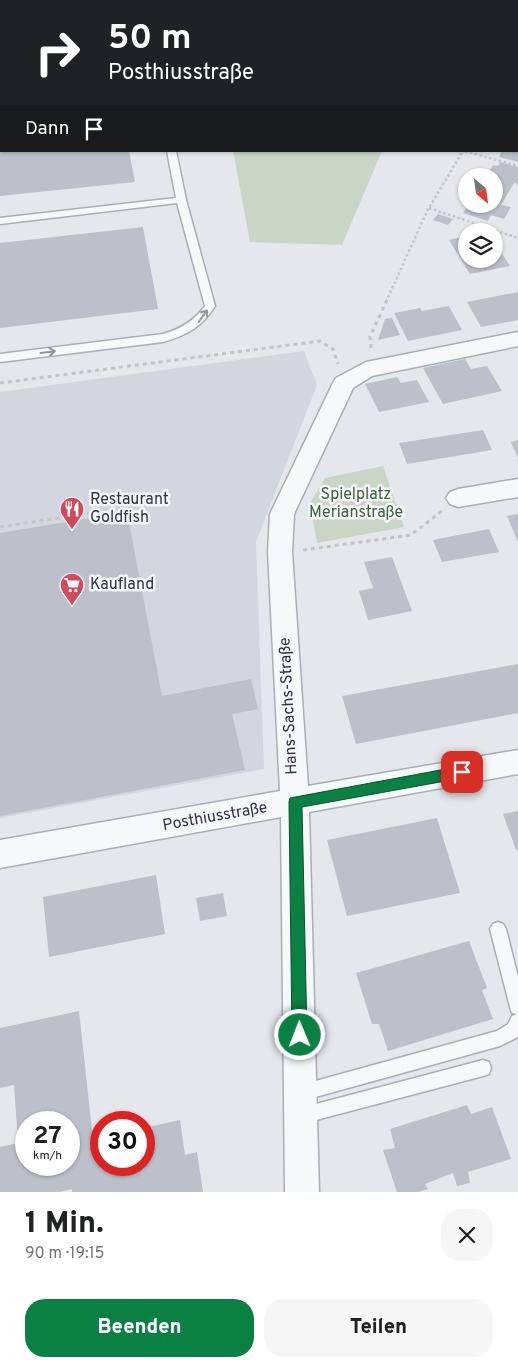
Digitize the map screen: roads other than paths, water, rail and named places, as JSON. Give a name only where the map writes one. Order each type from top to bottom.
[{"type":"street","name":"Hans-Sachs-Straße","points":[[302,1192],[295,802],[280,552],[282,514],[344,383],[366,370],[518,339]]},
{"type":"street","points":[[458,498],[518,488]]},
{"type":"street","name":"Posthiusstraße","points":[[0,854],[518,762]]},
{"type":"lane","points":[[0,358],[162,338],[184,333],[200,321],[210,306],[181,200],[171,152]]},
{"type":"lane","points":[[0,221],[181,200]]},
{"type":"lane","points":[[498,929],[518,1007]]},
{"type":"lane","points":[[301,1104],[500,1038],[514,1030],[518,1022]]},
{"type":"lane","points":[[301,1104],[483,1068]]},
{"type":"place","name":"Restaurant Goldfish","points":[[72,530]]},
{"type":"place","name":"Kaufland","points":[[72,606]]},
{"type":"park label","name":"Spielplatz Merianstraße","points":[[356,504]]}]
